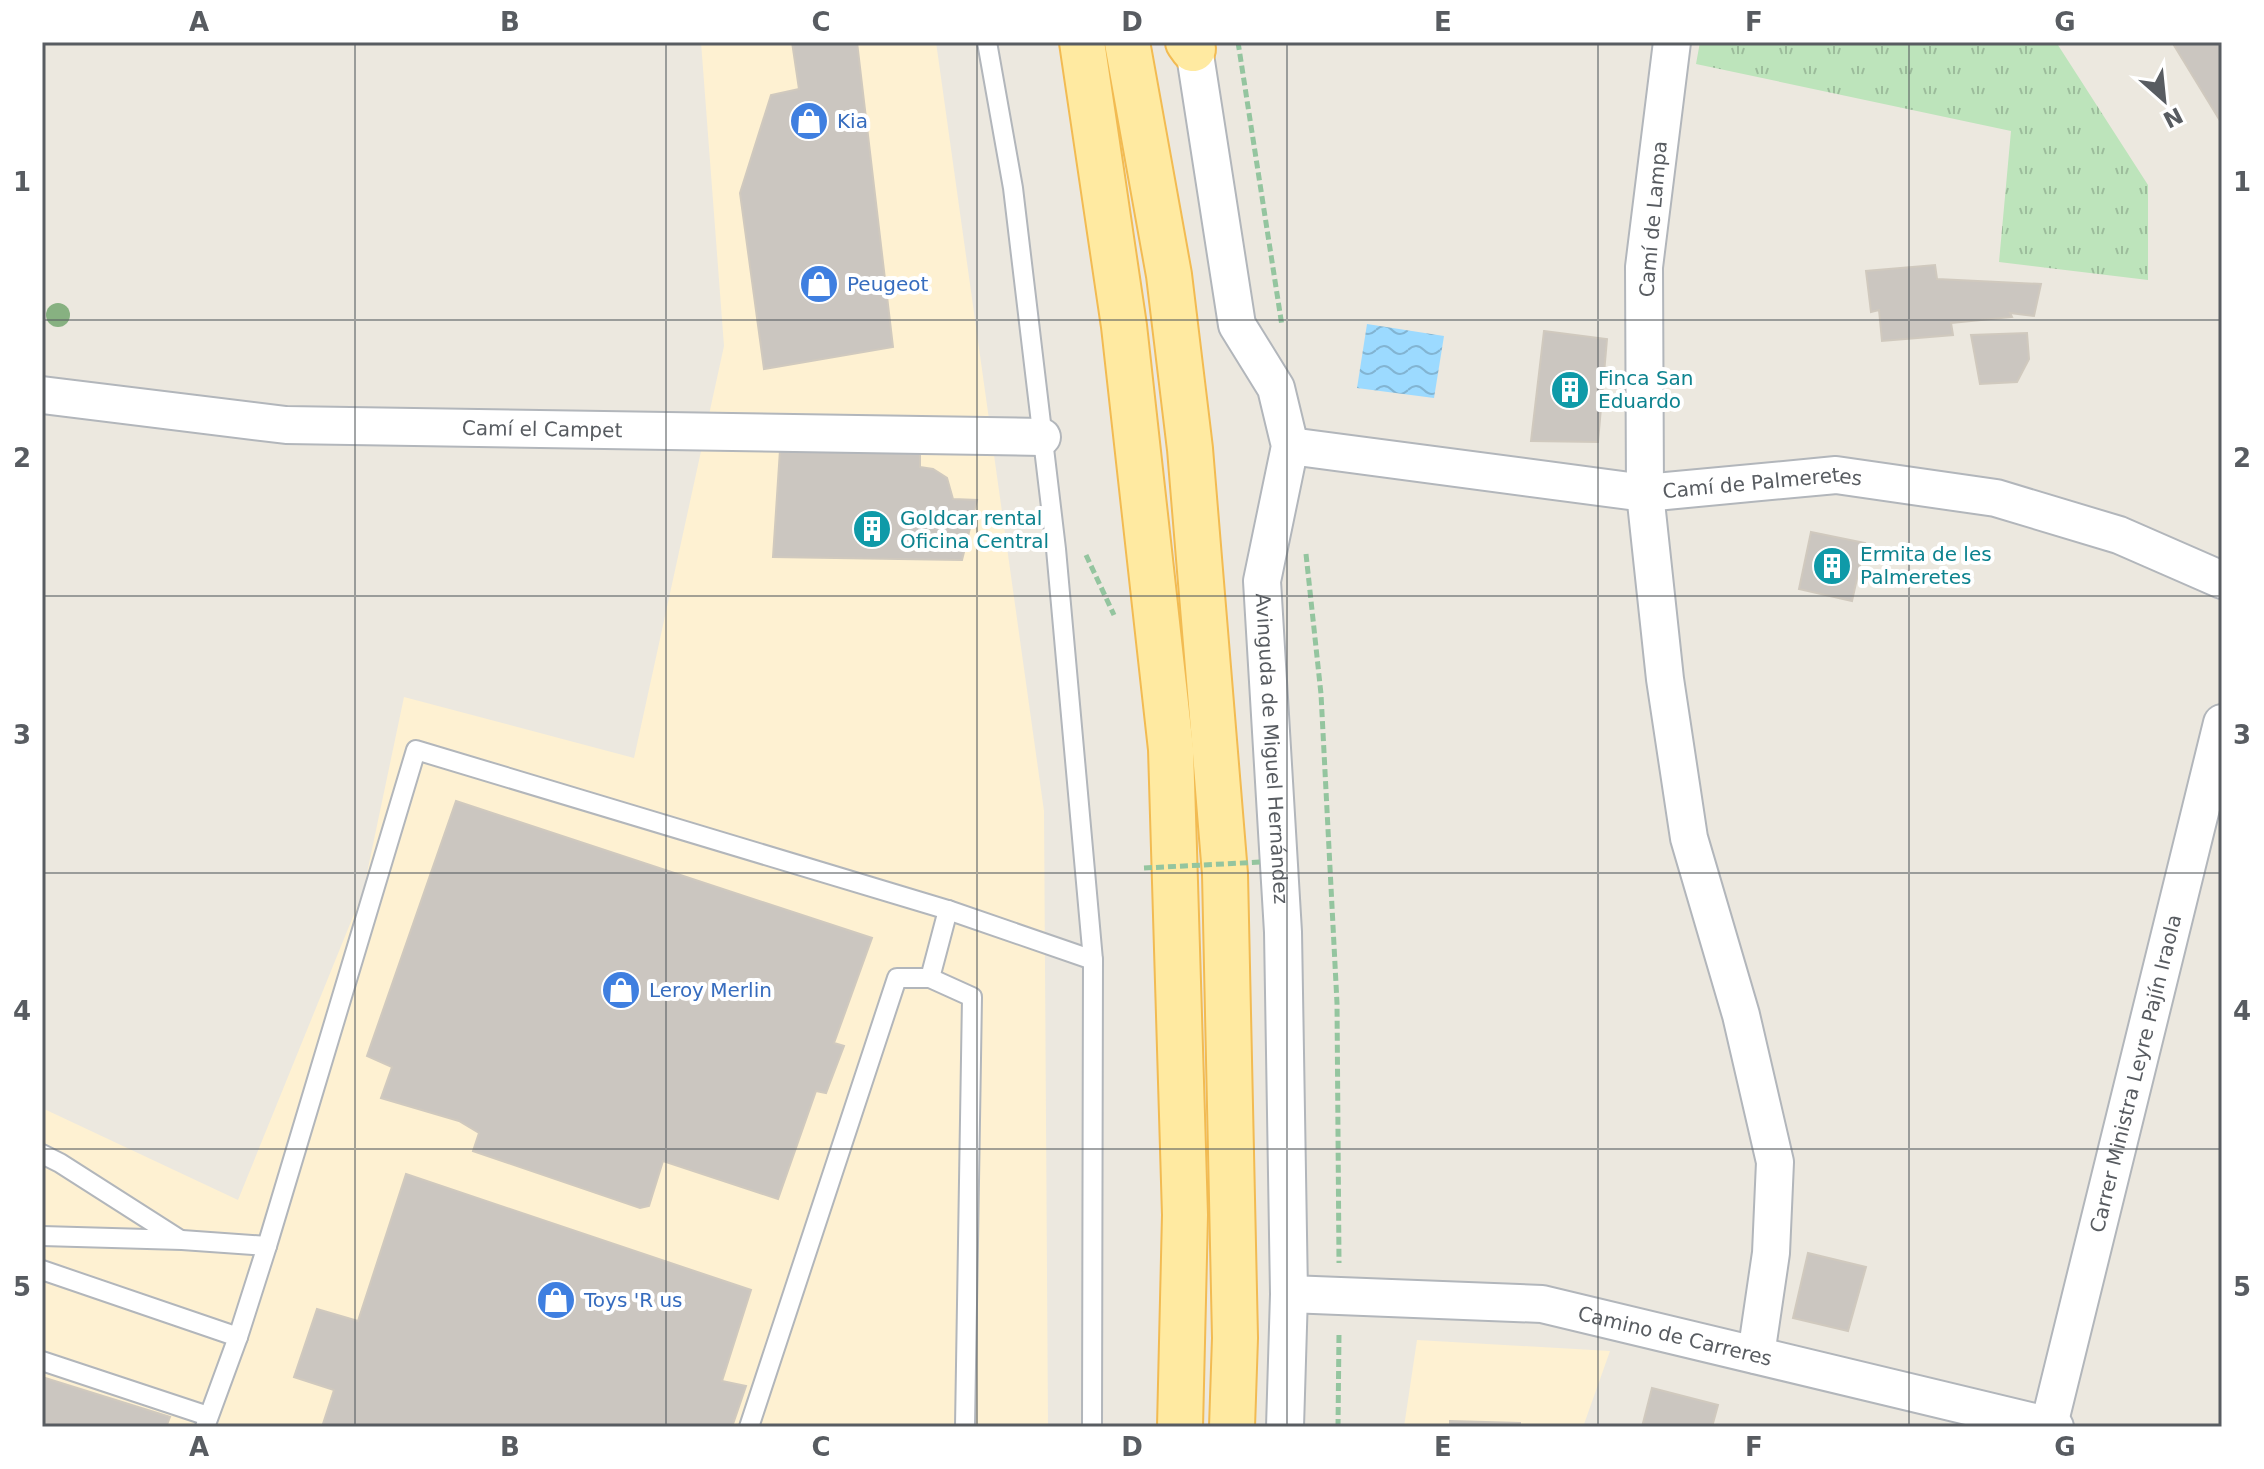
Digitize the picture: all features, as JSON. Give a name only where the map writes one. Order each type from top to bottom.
[{"type":"main road","points":[[1082,42],[1124,326],[1171,749],[1185,1215],[1180,1427]]},
{"type":"main road","points":[[1127,42],[1169,275],[1190,449],[1225,874],[1235,1338],[1232,1427]]},
{"type":"street","name":"Camí de Lampa","points":[[1672,42],[1644,267],[1645,493],[1665,679],[1689,838],[1741,1015],[1775,1162],[1771,1253],[1756,1355]]},
{"type":"street","name":"Avinguda de Miguel Hernández","points":[[1191,44],[1237,325],[1276,388],[1290,446],[1262,581],[1283,932],[1289,1294],[1285,1427]]},
{"type":"street","name":"Camí el Campet","points":[[42,395],[286,425],[1042,437]]},
{"type":"street","name":"Camí de Palmeretes","points":[[1290,446],[1645,493],[1836,475],[1996,498],[2119,535],[2222,580]]},
{"type":"street","name":"Carrer Ministra Leyre Pajín Iraola","points":[[2052,1426],[2222,723]]},
{"type":"street","name":"Camino de Carreres","points":[[1289,1294],[1542,1304],[2052,1426]]},
{"type":"lane","points":[[987,42],[1013,188],[1057,564],[1093,960],[1092,1427]]},
{"type":"lane","points":[[42,1361],[206,1422],[267,1246],[416,750],[948,910],[1093,960]]},
{"type":"lane","points":[[930,978],[948,910]]},
{"type":"lane","points":[[749,1427],[897,978],[930,978],[972,997],[965,1427]]},
{"type":"lane","points":[[42,1154],[182,1240]]},
{"type":"lane","points":[[42,1236],[267,1246]]},
{"type":"lane","points":[[42,1270],[238,1337]]},
{"type":"path","points":[[1238,42],[1284,335]]},
{"type":"path","points":[[1305,540],[1321,694],[1337,1003],[1338,1427]]},
{"type":"path","points":[[1144,868],[1262,862]]},
{"type":"shaded area","points":[[701,42],[936,42],[1044,811],[1048,1427],[42,1427],[42,1108],[238,1200],[363,892],[404,697],[634,758],[724,346]]},
{"type":"shaded area","points":[[1417,1340],[1610,1351],[1583,1427],[1404,1427]]},
{"type":"green space","points":[[1700,42],[2056,42],[2148,185],[2148,280],[1999,262],[2011,131],[1696,64]]},
{"type":"water","points":[[1367,324],[1444,336],[1434,398],[1357,388]]},
{"type":"building","points":[[792,42],[857,42],[893,347],[764,369],[740,193],[771,95],[799,89]]},
{"type":"building","points":[[2172,42],[2222,42],[2222,124]]},
{"type":"building","points":[[1935,265],[1937,279],[2041,284],[2034,316],[2010,313],[2012,317],[1951,323],[1953,335],[1882,341],[1879,310],[1871,312],[1866,271]]},
{"type":"building","name":"Finca San Eduardo","points":[[1544,331],[1607,339],[1598,442],[1531,441]]},
{"type":"building","points":[[2027,333],[2029,359],[2017,382],[1980,384],[1971,335]]},
{"type":"building","name":"Goldcar rental Oficina Central","points":[[780,450],[920,450],[920,467],[933,469],[947,478],[953,499],[977,500],[962,560],[773,557]]},
{"type":"building","name":"Ermita de les Palmeretes","points":[[1811,532],[1865,543],[1852,601],[1799,589]]},
{"type":"building","name":"Leroy Merlin","points":[[456,801],[872,938],[834,1043],[844,1046],[826,1093],[816,1091],[778,1199],[663,1161],[649,1206],[640,1208],[473,1151],[479,1133],[459,1121],[381,1098],[392,1067],[367,1056]]},
{"type":"building","name":"Toys 'R us","points":[[406,1174],[751,1290],[722,1381],[746,1386],[732,1427],[322,1427],[334,1390],[294,1377],[317,1309],[358,1321]]},
{"type":"building","points":[[1808,1253],[1866,1267],[1848,1331],[1793,1318]]},
{"type":"building","points":[[42,1377],[170,1417],[166,1427],[42,1427]]},
{"type":"building","points":[[1652,1388],[1718,1405],[1712,1427],[1642,1427]]},
{"type":"building","points":[[1450,1421],[1520,1423],[1520,1427],[1450,1427]]},
{"type":"place","name":"Kia","points":[[809,121]]},
{"type":"place","name":"Peugeot","points":[[819,284]]},
{"type":"place","name":"Finca San Eduardo","points":[[1570,390]]},
{"type":"place","name":"Goldcar rental Oficina Central","points":[[872,529]]},
{"type":"place","name":"Ermita de les Palmeretes","points":[[1832,566]]},
{"type":"place","name":"Leroy Merlin","points":[[621,990]]},
{"type":"place","name":"Toys 'R us","points":[[556,1300]]}]
